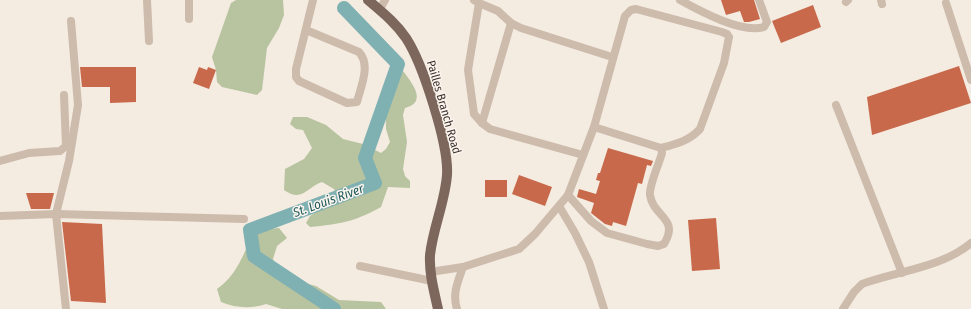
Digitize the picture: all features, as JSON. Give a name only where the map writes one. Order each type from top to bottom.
[{"type":"main road","name":"Pailles Branch Road","points":[[368,0],[382,4],[406,38],[418,61],[424,77],[447,163],[445,187],[432,243],[431,277],[438,309]]},
{"type":"street","points":[[147,0],[148,41]]},
{"type":"street","points":[[189,0],[189,19]]},
{"type":"street","points":[[306,30],[358,52],[364,58],[366,65],[357,102],[347,103],[299,81],[296,77],[296,69],[313,0]]},
{"type":"street","points":[[680,0],[729,22],[756,29],[764,27],[767,22],[760,0]]},
{"type":"street","points":[[583,155],[490,129],[482,124],[474,114],[468,70],[476,2],[498,10],[511,23],[612,57]]},
{"type":"street","points":[[946,3],[971,80]]},
{"type":"street","points":[[360,266],[431,277],[519,248],[568,195],[594,127],[612,57],[625,16],[631,10],[636,9],[728,34],[729,43],[726,57],[700,129],[694,136],[680,143],[661,148],[594,127]]},
{"type":"street","points":[[66,309],[56,214],[69,161],[78,105],[71,22]]},
{"type":"street","points":[[482,124],[511,23]]},
{"type":"street","points":[[0,161],[29,153],[60,151],[64,149],[66,146],[64,95]]},
{"type":"street","points":[[836,106],[902,272]]},
{"type":"street","points":[[568,195],[591,221],[606,233],[647,244],[658,246],[664,244],[670,229],[668,221],[652,203],[650,194],[662,153],[661,148]]},
{"type":"street","points":[[559,206],[576,233],[590,262],[604,309]]},
{"type":"street","points":[[0,216],[56,214],[244,219]]},
{"type":"street","points":[[843,309],[854,292],[862,284],[961,252],[971,243]]},
{"type":"street","points":[[457,309],[454,294],[463,267]]},
{"type":"green space","points":[[236,0],[283,0],[284,15],[279,28],[267,48],[262,90],[257,95],[222,87],[217,82],[216,70],[212,57],[231,3]]},
{"type":"green space","points":[[403,71],[414,86],[417,97],[416,101],[412,105],[405,108],[403,115],[407,142],[403,169],[405,176],[410,181],[410,188],[388,187],[381,207],[363,216],[339,223],[310,227],[306,223],[310,216],[337,196],[334,189],[322,182],[300,194],[290,194],[284,190],[285,169],[304,159],[312,148],[303,130],[296,129],[290,124],[293,117],[307,117],[326,125],[343,139],[363,144],[381,153],[386,149],[390,142],[386,129],[385,80]]},
{"type":"green space","points":[[279,228],[287,238],[277,246],[273,259],[277,272],[289,279],[316,286],[339,300],[381,302],[386,309],[282,309],[266,304],[255,307],[244,307],[232,306],[221,302],[217,289],[229,278],[243,257],[253,233],[266,229]]},
{"type":"building","points":[[721,0],[754,0],[760,19],[744,22],[740,11],[726,15]]},
{"type":"building","points":[[813,5],[821,27],[781,43],[772,21]]},
{"type":"building","points":[[959,66],[971,103],[872,135],[867,97]]},
{"type":"building","points":[[80,67],[136,67],[136,102],[110,103],[110,87],[82,87]]},
{"type":"building","points":[[199,67],[207,70],[208,67],[216,70],[209,89],[193,83]]},
{"type":"building","points":[[608,148],[653,161],[651,166],[647,165],[642,184],[638,183],[626,226],[613,222],[612,226],[605,224],[591,213],[594,203],[577,197],[579,189],[596,194],[600,181],[596,180],[598,173],[600,173]]},
{"type":"building","points":[[519,175],[552,187],[545,206],[512,194]]},
{"type":"building","points":[[485,180],[507,180],[507,197],[485,197]]},
{"type":"building","points":[[26,193],[54,193],[50,209],[31,209]]},
{"type":"building","points":[[716,218],[720,269],[692,271],[688,220]]},
{"type":"building","points":[[62,222],[102,224],[106,303],[71,301]]},
{"type":"waterway","name":"St. Louis River","points":[[334,309],[254,256],[250,230],[375,183],[365,158],[398,64],[344,8]]}]
